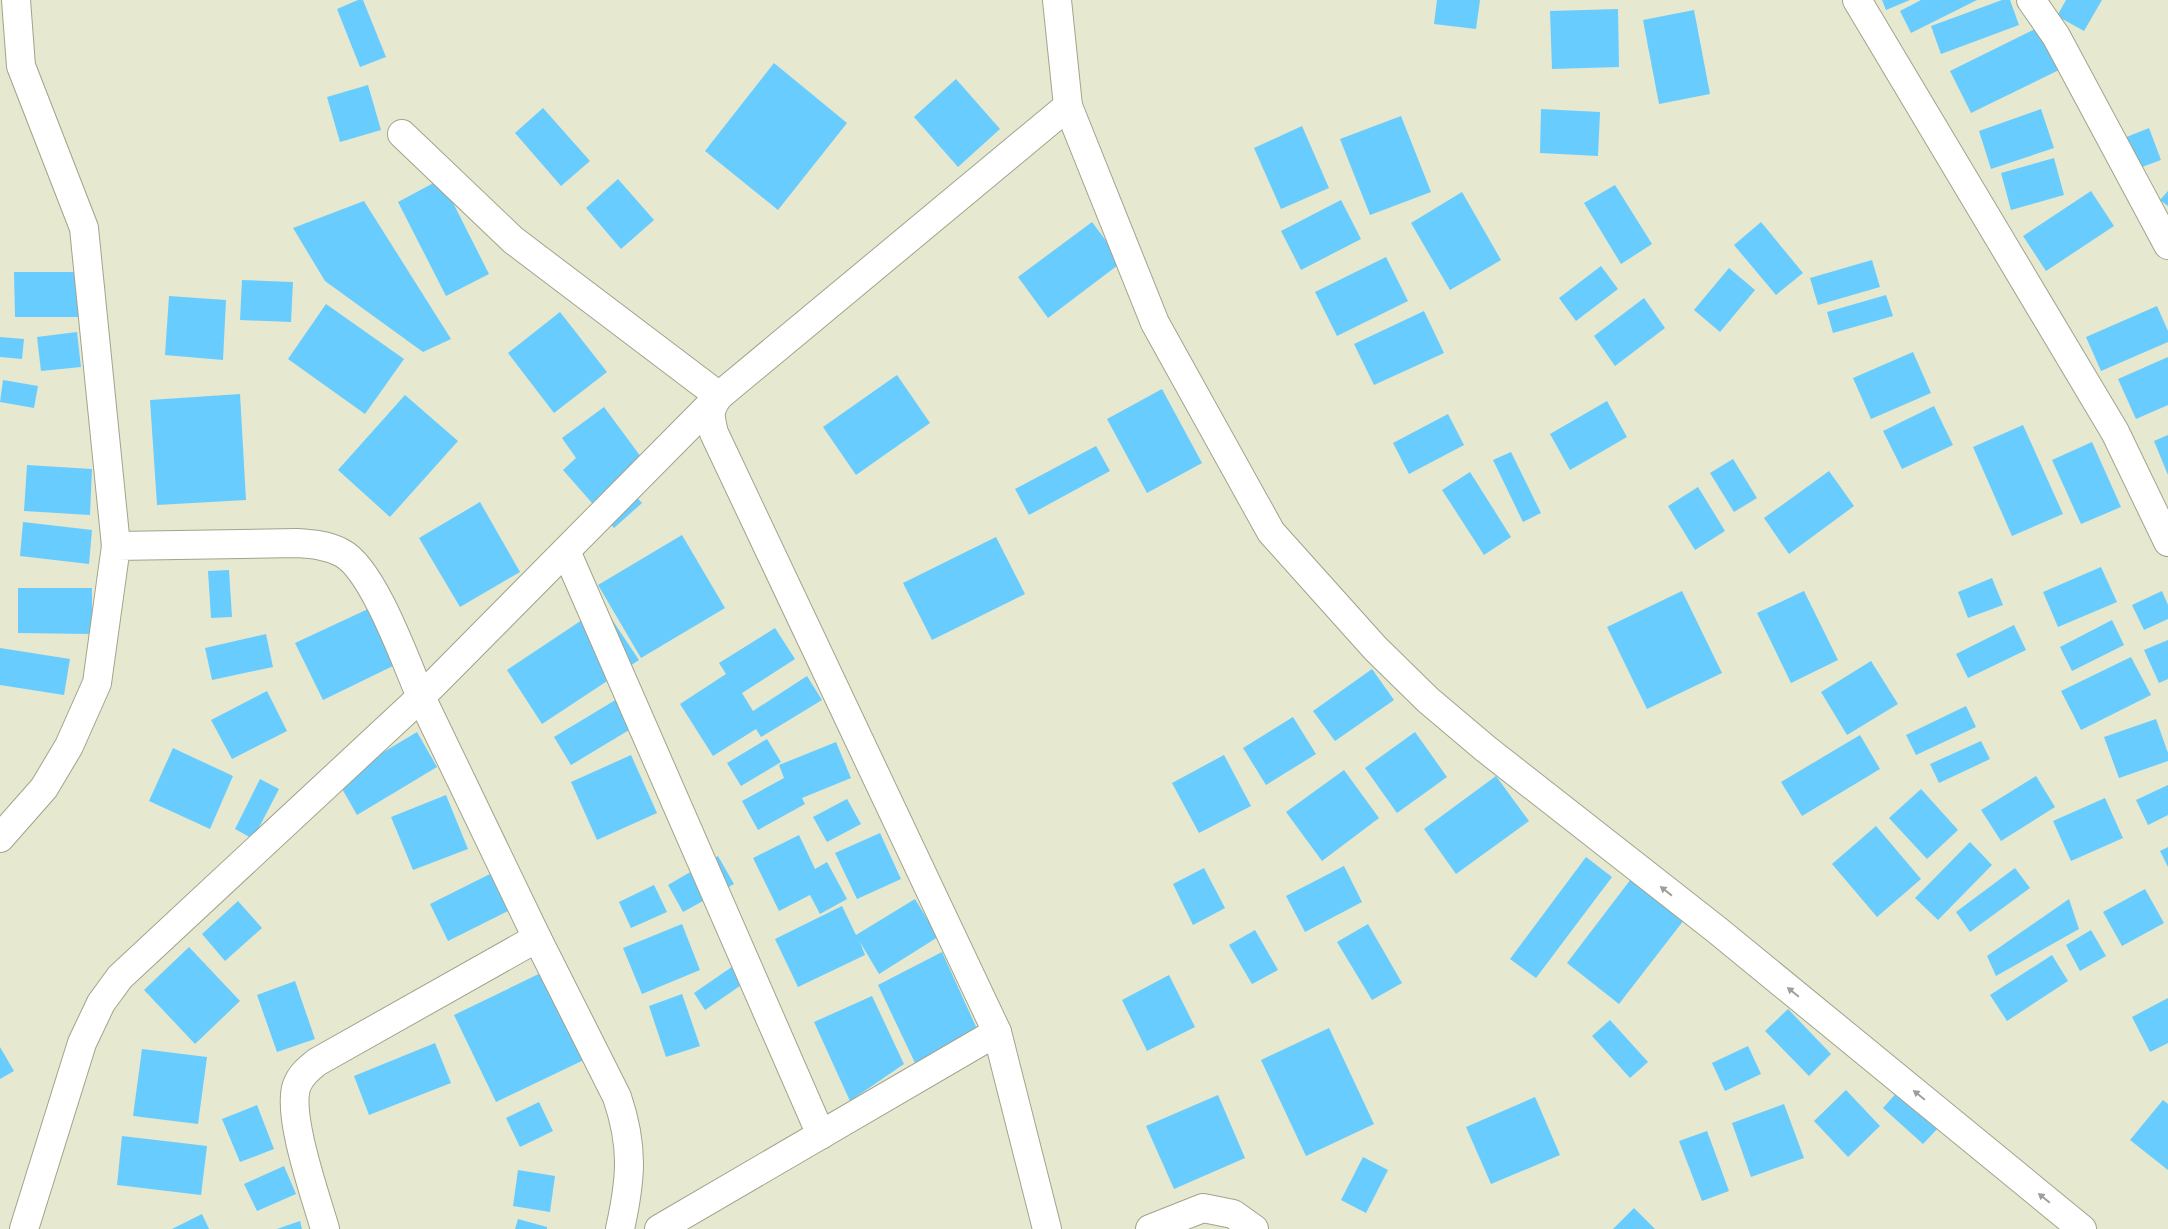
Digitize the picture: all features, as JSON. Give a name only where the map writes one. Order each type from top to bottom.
[{"type":"street","points":[[0,838],[44,788],[69,746],[97,683],[116,546],[84,228],[21,66],[16,0]]},
{"type":"street","points":[[1057,0],[1068,106],[1155,324],[1271,532],[1375,648],[1428,700],[1717,930],[2082,1229]]},
{"type":"street","points":[[1857,0],[2115,432],[2168,542]]},
{"type":"street","points":[[2031,0],[2056,36],[2168,245]]},
{"type":"street","points":[[24,1229],[82,1042],[100,1003],[120,977],[421,697],[719,396],[1068,106]]},
{"type":"street","points":[[402,134],[513,240],[719,396]]},
{"type":"street","points":[[719,396],[711,406],[710,417],[714,433],[997,1032],[1047,1229]]},
{"type":"street","points":[[116,546],[297,543],[322,545],[343,553],[361,569],[377,597],[421,697],[536,938],[617,1098],[626,1124],[629,1156],[628,1191],[620,1229]]},
{"type":"street","points":[[566,551],[821,1135]]},
{"type":"street","points":[[324,1229],[294,1109],[296,1087],[303,1073],[317,1062],[536,938]]},
{"type":"street","points":[[659,1229],[997,1032]]},
{"type":"street","points":[[1150,1229],[1203,1208],[1233,1214],[1254,1229]]},
{"type":"building","points":[[358,0],[363,0],[386,57],[360,67],[337,9]]},
{"type":"building","points":[[1437,0],[1480,0],[1476,29],[1434,24]]},
{"type":"building","points":[[1882,0],[1910,0],[1886,10]]},
{"type":"building","points":[[1921,0],[1977,0],[1911,33],[1900,11]]},
{"type":"building","points":[[2002,0],[2010,0],[2019,25],[1941,54],[1931,26]]},
{"type":"building","points":[[2066,0],[2102,0],[2084,31],[2057,16]]},
{"type":"building","points":[[1618,9],[1619,67],[1552,69],[1550,11]]},
{"type":"building","points":[[1694,10],[1710,94],[1659,104],[1643,20]]},
{"type":"building","points":[[2041,26],[2061,69],[1971,113],[1950,71]]},
{"type":"building","points":[[774,63],[847,123],[778,210],[705,151]]},
{"type":"building","points":[[956,79],[1000,129],[958,167],[914,117]]},
{"type":"building","points":[[368,85],[381,130],[340,142],[327,97]]},
{"type":"building","points":[[543,108],[590,161],[561,186],[515,133]]},
{"type":"building","points":[[1541,109],[1600,112],[1598,156],[1540,153]]},
{"type":"building","points":[[2041,109],[2054,148],[1991,169],[1979,131]]},
{"type":"building","points":[[1401,116],[1431,192],[1370,215],[1340,139]]},
{"type":"building","points":[[1302,126],[1329,188],[1281,209],[1254,148]]},
{"type":"building","points":[[2149,128],[2161,160],[2131,171],[2119,140]]},
{"type":"building","points":[[2054,158],[2064,195],[2011,210],[2001,173]]},
{"type":"building","points":[[441,179],[489,274],[446,296],[398,202]]},
{"type":"building","points":[[618,179],[654,220],[621,249],[586,208]]},
{"type":"building","points":[[1615,185],[1652,244],[1621,264],[1584,203]]},
{"type":"building","points":[[2091,191],[2114,226],[2046,271],[2023,236]]},
{"type":"building","points":[[2168,191],[2168,206],[2160,200]]},
{"type":"building","points":[[1462,192],[1501,260],[1450,290],[1411,223]]},
{"type":"building","points":[[1341,200],[1361,239],[1301,270],[1281,231]]},
{"type":"building","points":[[364,201],[451,339],[423,352],[325,281],[293,228]]},
{"type":"building","points":[[1092,222],[1122,262],[1048,318],[1018,277]]},
{"type":"building","points":[[1761,222],[1803,273],[1776,295],[1734,245]]},
{"type":"building","points":[[1386,257],[1408,301],[1337,336],[1315,292]]},
{"type":"building","points":[[1872,260],[1880,287],[1818,305],[1810,278]]},
{"type":"building","points":[[1601,266],[1618,289],[1576,321],[1559,298]]},
{"type":"building","points":[[1729,268],[1755,290],[1720,332],[1694,310]]},
{"type":"building","points":[[14,272],[81,272],[81,317],[15,317]]},
{"type":"building","points":[[242,280],[293,282],[291,322],[240,320]]},
{"type":"building","points":[[1886,295],[1893,316],[1833,333],[1827,312]]},
{"type":"building","points":[[169,296],[226,300],[223,360],[165,355]]},
{"type":"building","points":[[1644,298],[1665,328],[1615,366],[1594,336]]},
{"type":"building","points":[[326,304],[404,359],[365,414],[288,359]]},
{"type":"building","points":[[2157,306],[2168,331],[2168,342],[2101,371],[2086,337]]},
{"type":"building","points":[[1424,311],[1444,353],[1374,385],[1354,344]]},
{"type":"building","points":[[560,312],[607,372],[554,413],[508,353]]},
{"type":"building","points":[[77,332],[81,367],[41,371],[37,337]]},
{"type":"building","points":[[0,337],[24,339],[22,359],[0,357]]},
{"type":"building","points":[[1913,352],[1931,393],[1871,419],[1853,378]]},
{"type":"building","points":[[2168,357],[2168,405],[2136,419],[2118,379]]},
{"type":"building","points":[[897,375],[930,423],[856,475],[823,427]]},
{"type":"building","points":[[3,380],[38,386],[34,408],[0,402]]},
{"type":"building","points":[[1162,389],[1202,463],[1147,493],[1107,419]]},
{"type":"building","points":[[240,394],[246,500],[157,505],[150,400]]},
{"type":"building","points":[[405,395],[458,441],[390,517],[338,470]]},
{"type":"building","points":[[1607,401],[1627,437],[1570,470],[1550,434]]},
{"type":"building","points":[[1934,406],[1953,445],[1902,469],[1883,431]]},
{"type":"building","points":[[604,407],[644,461],[620,479],[642,503],[614,528],[563,470],[576,458],[562,438]]},
{"type":"building","points":[[1448,414],[1464,445],[1409,474],[1393,443]]},
{"type":"building","points":[[2023,425],[2063,514],[2012,536],[1973,447]]},
{"type":"building","points":[[2168,435],[2168,475],[2154,441]]},
{"type":"building","points":[[2092,442],[2121,507],[2081,524],[2052,460]]},
{"type":"building","points":[[1096,446],[1110,471],[1029,515],[1015,489]]},
{"type":"building","points":[[1511,452],[1541,513],[1523,522],[1493,460]]},
{"type":"building","points":[[1733,459],[1757,498],[1734,512],[1710,473]]},
{"type":"building","points":[[27,465],[92,469],[90,515],[24,511]]},
{"type":"building","points":[[1829,471],[1854,506],[1789,554],[1764,518]]},
{"type":"building","points":[[1470,472],[1511,537],[1484,555],[1442,490]]},
{"type":"building","points":[[1698,487],[1725,531],[1695,550],[1668,506]]},
{"type":"building","points":[[480,502],[520,572],[460,607],[419,538]]},
{"type":"building","points":[[23,522],[92,530],[89,564],[20,556]]},
{"type":"building","points":[[682,535],[725,608],[641,658],[598,585]]},
{"type":"building","points":[[996,537],[1025,594],[932,640],[903,583]]},
{"type":"building","points":[[2101,567],[2117,602],[2058,627],[2043,592]]},
{"type":"building","points":[[229,570],[232,617],[211,618],[208,571]]},
{"type":"building","points":[[1992,578],[2003,605],[1968,618],[1958,592]]},
{"type":"building","points":[[18,588],[92,588],[92,634],[18,633]]},
{"type":"building","points":[[1682,591],[1722,673],[1647,709],[1607,627]]},
{"type":"building","points":[[1804,591],[1838,660],[1791,683],[1757,613]]},
{"type":"building","points":[[2162,591],[2168,605],[2168,619],[2144,630],[2132,605]]},
{"type":"building","points":[[603,606],[639,660],[542,724],[507,670]]},
{"type":"building","points":[[368,609],[395,665],[323,700],[295,643]]},
{"type":"building","points":[[2112,620],[2124,645],[2072,671],[2060,647]]},
{"type":"building","points":[[2014,625],[2026,650],[1968,678],[1956,654]]},
{"type":"building","points":[[775,628],[795,659],[742,693],[753,711],[807,676],[822,700],[761,737],[756,729],[713,756],[680,704],[726,674],[719,663]]},
{"type":"building","points":[[266,634],[273,667],[212,680],[205,648]]},
{"type":"building","points":[[2168,640],[2168,679],[2159,683],[2144,650]]},
{"type":"building","points":[[0,648],[70,659],[64,695],[0,685]]},
{"type":"building","points":[[2131,657],[2151,695],[2081,730],[2061,691]]},
{"type":"building","points":[[1871,661],[1898,704],[1847,735],[1821,692]]},
{"type":"building","points":[[1372,669],[1394,700],[1335,741],[1313,711]]},
{"type":"building","points":[[632,690],[649,718],[571,765],[554,737]]},
{"type":"building","points":[[267,691],[287,731],[232,759],[211,720]]},
{"type":"building","points":[[1966,706],[1976,727],[1916,755],[1906,735]]},
{"type":"building","points":[[1293,717],[1316,754],[1266,785],[1243,748]]},
{"type":"building","points":[[2156,719],[2168,753],[2168,761],[2119,778],[2104,737]]},
{"type":"building","points":[[417,732],[437,767],[357,815],[337,780]]},
{"type":"building","points":[[1415,732],[1447,777],[1397,813],[1365,768]]},
{"type":"building","points":[[1860,735],[1880,769],[1802,816],[1781,782]]},
{"type":"building","points":[[767,739],[781,762],[741,786],[727,763]]},
{"type":"building","points":[[1981,741],[1990,759],[1939,783],[1930,764]]},
{"type":"building","points":[[836,742],[851,778],[802,798],[805,804],[758,830],[742,801],[784,778],[779,765]]},
{"type":"building","points":[[173,748],[233,776],[210,829],[149,801]]},
{"type":"building","points":[[631,755],[657,813],[597,840],[571,782]]},
{"type":"building","points":[[1224,755],[1251,806],[1199,833],[1172,783]]},
{"type":"building","points":[[1344,770],[1379,818],[1322,861],[1286,812]]},
{"type":"building","points":[[1496,776],[1529,821],[1456,874],[1424,829]]},
{"type":"building","points":[[2036,776],[2055,807],[2001,841],[1981,810]]},
{"type":"building","points":[[260,779],[279,789],[253,839],[235,829]]},
{"type":"building","points":[[2168,785],[2168,815],[2148,825],[2136,800]]},
{"type":"building","points":[[1921,789],[1958,830],[1927,859],[1889,818]]},
{"type":"building","points":[[446,795],[468,849],[413,870],[391,817]]},
{"type":"building","points":[[2105,798],[2123,838],[2071,861],[2053,821]]},
{"type":"building","points":[[847,799],[861,824],[827,842],[813,817]]},
{"type":"building","points":[[1876,826],[1921,879],[1877,917],[1832,864]]},
{"type":"building","points":[[880,833],[901,879],[857,899],[835,853]]},
{"type":"building","points":[[799,835],[815,869],[827,862],[847,899],[820,914],[810,895],[779,911],[753,858]]},
{"type":"building","points":[[1970,842],[1992,865],[1938,920],[1915,898]]},
{"type":"building","points":[[2168,847],[2168,867],[2160,851]]},
{"type":"building","points":[[718,856],[734,884],[683,912],[668,885]]},
{"type":"building","points":[[1586,857],[1612,877],[1536,978],[1510,959]]},
{"type":"building","points":[[1344,866],[1362,902],[1305,932],[1286,896]]},
{"type":"building","points":[[1204,868],[1225,908],[1193,925],[1173,884]]},
{"type":"building","points":[[2015,868],[2030,888],[1970,932],[1956,912]]},
{"type":"building","points":[[490,874],[508,911],[448,941],[430,904]]},
{"type":"building","points":[[1634,875],[1687,916],[1619,1004],[1567,963]]},
{"type":"building","points":[[654,885],[667,912],[631,928],[619,902]]},
{"type":"building","points":[[2145,889],[2164,923],[2122,946],[2103,912]]},
{"type":"building","points":[[915,899],[938,937],[879,974],[860,942],[865,955],[798,987],[775,939],[842,906],[856,935]]},
{"type":"building","points":[[2069,899],[2079,929],[1996,976],[1987,956]]},
{"type":"building","points":[[238,901],[262,928],[225,961],[202,934]]},
{"type":"building","points":[[682,924],[700,970],[642,994],[623,948]]},
{"type":"building","points":[[1368,924],[1402,983],[1372,1000],[1337,942]]},
{"type":"building","points":[[1255,930],[1278,970],[1252,984],[1229,945]]},
{"type":"building","points":[[2091,930],[2106,956],[2080,971],[2066,945]]},
{"type":"building","points":[[189,947],[240,1001],[195,1044],[144,990]]},
{"type":"building","points":[[942,952],[978,1031],[915,1063],[878,985]]},
{"type":"building","points":[[2052,955],[2068,981],[2007,1021],[1990,995]]},
{"type":"building","points":[[739,962],[750,979],[705,1010],[694,993]]},
{"type":"building","points":[[547,970],[588,1058],[496,1102],[454,1015]]},
{"type":"building","points":[[1169,975],[1195,1027],[1147,1051],[1122,1000]]},
{"type":"building","points":[[295,981],[315,1039],[277,1052],[257,995]]},
{"type":"building","points":[[682,994],[700,1046],[666,1057],[649,1006]]},
{"type":"building","points":[[872,996],[904,1064],[850,1101],[814,1022]]},
{"type":"building","points":[[2168,998],[2168,1043],[2150,1052],[2132,1017]]},
{"type":"building","points":[[1788,1009],[1831,1054],[1809,1076],[1765,1031]]},
{"type":"building","points":[[1610,1020],[1648,1062],[1630,1078],[1592,1036]]},
{"type":"building","points":[[1329,1028],[1374,1124],[1306,1156],[1261,1060]]},
{"type":"building","points":[[435,1043],[451,1083],[369,1115],[354,1076]]},
{"type":"building","points":[[1748,1046],[1761,1074],[1725,1091],[1712,1063]]},
{"type":"building","points":[[0,1047],[14,1071],[0,1079]]},
{"type":"building","points":[[142,1049],[207,1057],[198,1124],[133,1116]]},
{"type":"building","points":[[1900,1089],[1940,1126],[1923,1144],[1883,1108]]},
{"type":"building","points":[[1846,1090],[1880,1126],[1848,1157],[1814,1121]]},
{"type":"building","points":[[1218,1095],[1245,1158],[1174,1189],[1146,1126]]},
{"type":"building","points":[[1535,1097],[1560,1155],[1491,1184],[1466,1127]]},
{"type":"building","points":[[2163,1100],[2168,1104],[2168,1170],[2130,1140]]},
{"type":"building","points":[[539,1102],[553,1131],[520,1147],[506,1118]]},
{"type":"building","points":[[1784,1104],[1804,1158],[1751,1177],[1732,1123]]},
{"type":"building","points":[[257,1105],[274,1149],[240,1162],[222,1119]]},
{"type":"building","points":[[1707,1131],[1729,1191],[1702,1201],[1679,1141]]},
{"type":"building","points":[[122,1136],[207,1146],[201,1195],[117,1185]]},
{"type":"building","points":[[1363,1157],[1388,1170],[1366,1213],[1341,1200]]},
{"type":"building","points":[[284,1166],[296,1194],[257,1211],[244,1184]]},
{"type":"building","points":[[518,1170],[555,1176],[550,1212],[513,1206]]},
{"type":"building","points":[[1634,1208],[1655,1229],[1613,1229]]},
{"type":"building","points":[[202,1214],[209,1229],[172,1229]]},
{"type":"building","points":[[518,1219],[547,1227],[547,1229],[515,1229]]},
{"type":"building","points":[[300,1221],[302,1229],[277,1229]]}]
